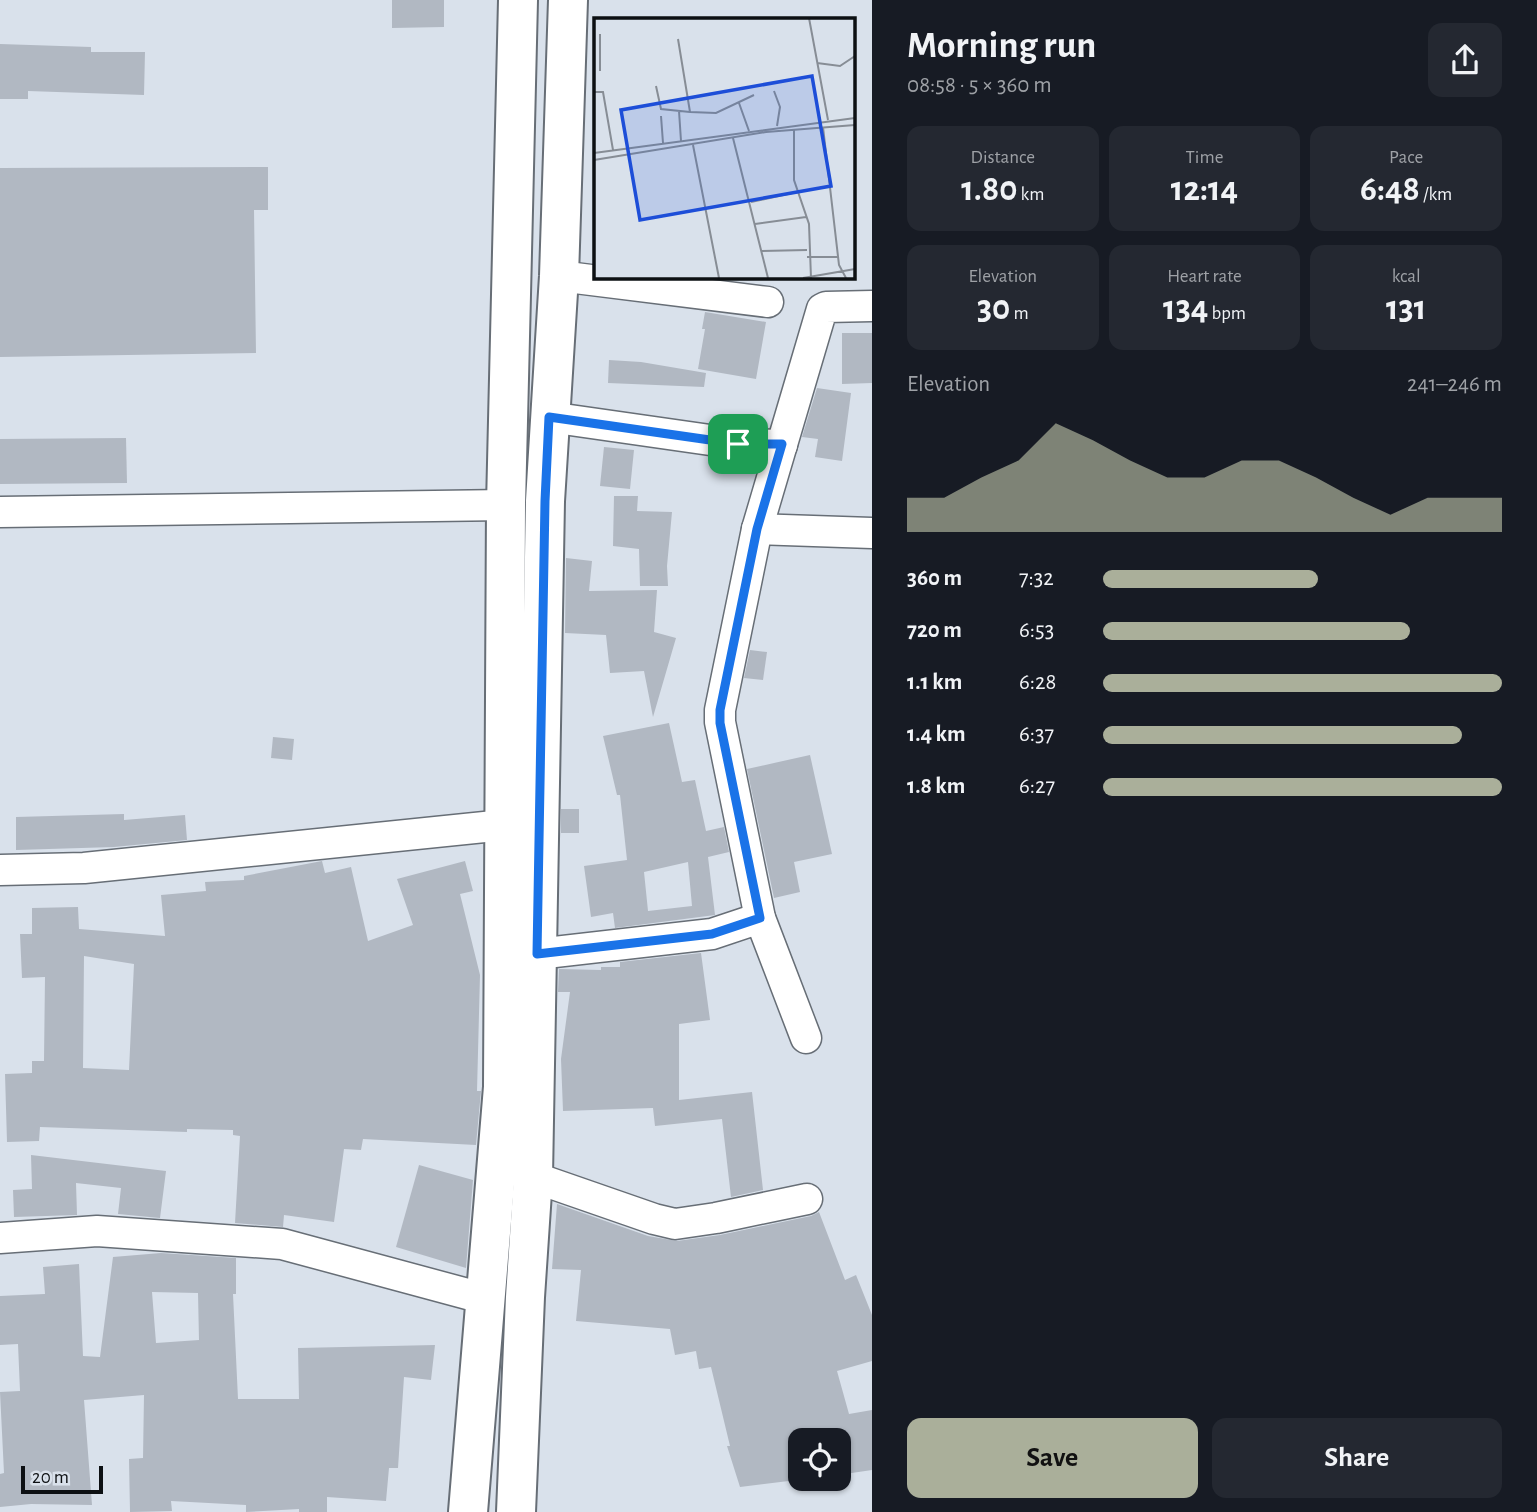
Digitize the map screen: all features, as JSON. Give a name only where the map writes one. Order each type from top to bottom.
[{"type":"street","points":[[468,1512],[503,1087],[506,505],[517,0]]},
{"type":"street","points":[[516,1512],[533,1177],[545,501],[559,276],[569,0]]},
{"type":"street","points":[[559,276],[768,302]]},
{"type":"street","points":[[806,1038],[760,918],[720,723],[721,700],[757,529],[822,309],[872,306]]},
{"type":"street","points":[[549,417],[738,444],[782,444]]},
{"type":"street","points":[[0,512],[506,505]]},
{"type":"street","points":[[757,529],[872,533]]},
{"type":"street","points":[[0,870],[84,868],[504,825]]},
{"type":"street","points":[[537,954],[712,934],[760,918]]},
{"type":"street","points":[[533,1177],[675,1224],[807,1199]]},
{"type":"street","points":[[0,1238],[97,1231],[282,1244],[485,1299]]},
{"type":"building","points":[[392,0],[444,0],[444,27],[392,28]]},
{"type":"building","points":[[0,44],[91,47],[91,52],[145,52],[144,95],[28,91],[28,99],[0,99]]},
{"type":"building","points":[[268,167],[268,210],[254,210],[256,353],[0,357],[0,168]]},
{"type":"building","points":[[705,312],[766,322],[756,379],[698,369]]},
{"type":"building","points":[[842,333],[872,333],[872,383],[842,384]]},
{"type":"building","points":[[609,360],[641,362],[706,373],[704,387],[608,383]]},
{"type":"building","points":[[817,388],[851,393],[842,461],[815,457],[818,439],[802,437]]},
{"type":"building","points":[[126,438],[127,483],[0,484],[0,439]]},
{"type":"building","points":[[604,447],[634,450],[630,489],[600,486]]},
{"type":"building","points":[[614,496],[638,496],[637,511],[672,512],[668,586],[640,586],[639,549],[613,546]]},
{"type":"building","points":[[566,558],[592,561],[589,591],[657,590],[654,632],[676,638],[653,717],[644,671],[610,673],[606,635],[565,633]]},
{"type":"building","points":[[750,650],[767,652],[763,680],[744,678]]},
{"type":"building","points":[[669,723],[682,782],[695,780],[706,831],[724,827],[729,852],[708,857],[715,915],[615,928],[613,913],[591,917],[584,866],[627,860],[620,795],[617,795],[603,736]],"holes":[[[688,862],[692,906],[648,911],[644,872]]]},
{"type":"building","points":[[273,737],[294,739],[292,760],[271,758]]},
{"type":"building","points":[[810,755],[832,854],[794,862],[800,892],[774,898],[747,769]]},
{"type":"building","points":[[561,809],[579,809],[579,833],[561,833]]},
{"type":"building","points":[[124,814],[124,820],[185,815],[187,840],[114,847],[16,850],[16,817]]},
{"type":"building","points":[[322,861],[325,873],[351,867],[368,941],[413,925],[397,879],[465,861],[473,891],[460,894],[480,975],[477,1091],[481,1091],[476,1145],[363,1139],[361,1150],[344,1149],[334,1222],[284,1215],[283,1227],[235,1223],[240,1136],[233,1135],[233,1130],[187,1129],[187,1132],[40,1127],[39,1141],[7,1142],[5,1074],[32,1073],[32,1061],[44,1061],[45,977],[22,978],[20,934],[32,934],[32,908],[78,907],[79,929],[165,936],[161,895],[206,891],[205,882],[244,880],[244,876]],"holes":[[[84,956],[134,964],[129,1070],[83,1068]]]},
{"type":"building","points":[[701,953],[710,1020],[679,1024],[679,1100],[752,1092],[763,1190],[731,1197],[722,1119],[655,1126],[653,1108],[563,1111],[561,1059],[570,992],[558,992],[559,969],[601,970],[601,967],[620,967],[620,962]]},
{"type":"building","points":[[31,1155],[166,1171],[160,1218],[118,1214],[121,1188],[76,1183],[77,1215],[14,1217],[13,1190],[32,1189]]},
{"type":"building","points":[[419,1165],[473,1180],[466,1268],[396,1247]]},
{"type":"building","points":[[557,1204],[648,1236],[677,1241],[720,1235],[819,1212],[845,1280],[856,1275],[872,1315],[872,1361],[837,1371],[849,1414],[872,1410],[872,1470],[851,1473],[851,1428],[788,1428],[788,1481],[740,1487],[727,1446],[730,1446],[711,1367],[699,1369],[696,1351],[675,1355],[670,1329],[576,1321],[581,1270],[552,1269]]},
{"type":"building","points":[[161,1253],[236,1258],[236,1294],[233,1294],[238,1399],[299,1399],[298,1348],[435,1345],[431,1380],[404,1377],[398,1468],[389,1468],[386,1501],[327,1497],[327,1512],[299,1512],[299,1509],[246,1512],[246,1505],[171,1501],[172,1511],[130,1512],[129,1459],[143,1458],[144,1395],[84,1400],[92,1505],[31,1504],[0,1507],[0,1474],[4,1473],[0,1392],[20,1391],[18,1344],[0,1345],[0,1296],[45,1294],[43,1267],[79,1264],[83,1356],[100,1357],[113,1257]],"holes":[[[152,1292],[198,1293],[199,1340],[156,1343]]]},
{"type":"route","points":[[549,417],[738,444],[782,444],[757,529],[720,710],[720,723],[760,918],[712,934],[537,954],[545,501],[549,417]]}]
